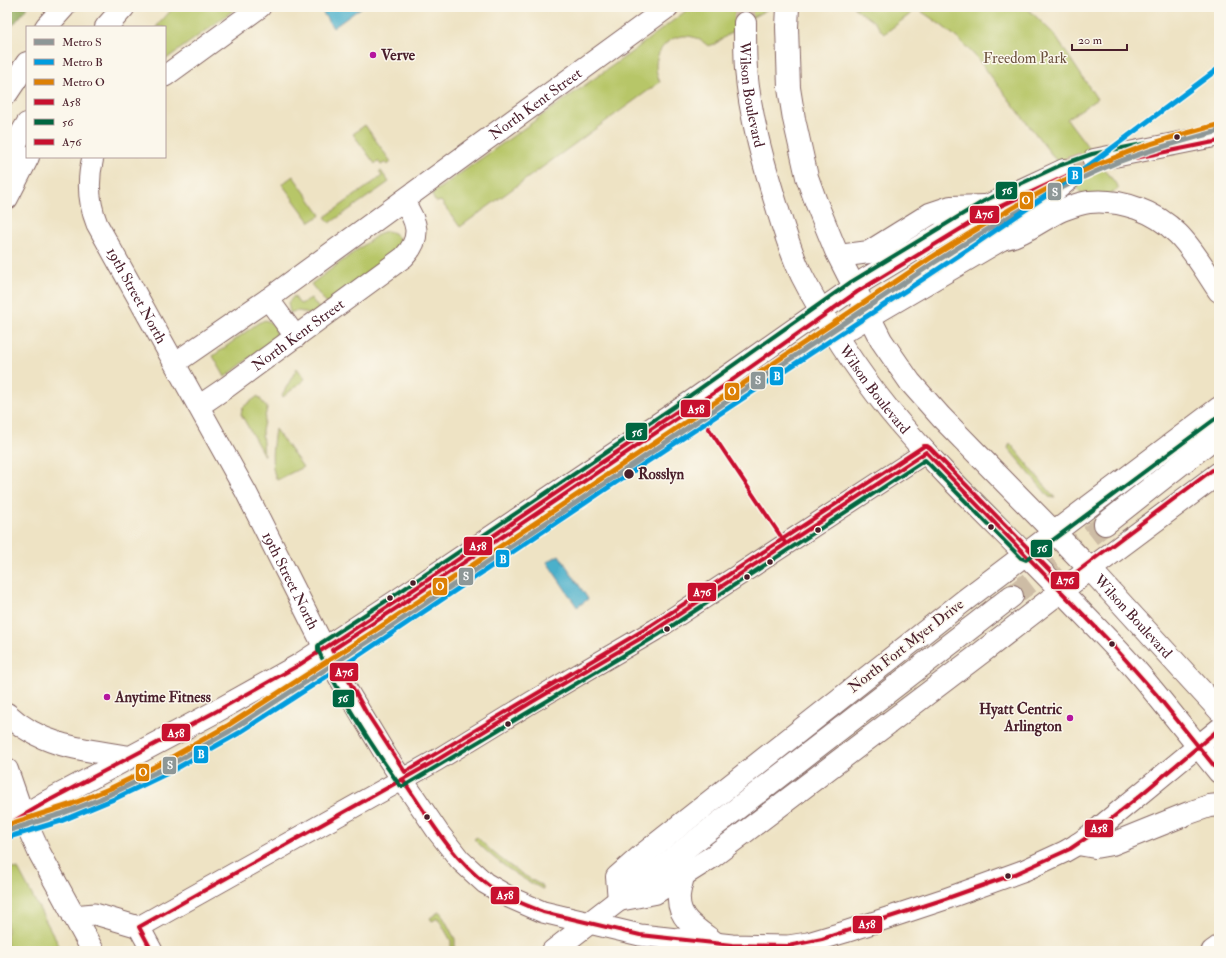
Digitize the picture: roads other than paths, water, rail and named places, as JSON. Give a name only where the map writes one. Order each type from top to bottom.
[{"type":"main road","points":[[47,26],[64,7]]},
{"type":"main road","points":[[52,26],[64,7]]},
{"type":"main road","name":"Wilson Boulevard","points":[[788,7],[786,27],[789,88],[794,119],[807,177],[839,256],[869,317],[892,356],[930,405],[1090,569],[1219,710]]},
{"type":"main road","name":"Wilson Boulevard","points":[[745,23],[746,68],[750,104],[764,163],[801,275],[836,336],[875,392],[926,452],[1061,591],[1134,669],[1219,772]]},
{"type":"main road","points":[[7,69],[26,48]]},
{"type":"main road","points":[[7,93],[26,64]]},
{"type":"main road","points":[[7,158],[26,126]]},
{"type":"main road","points":[[1094,160],[1219,135]]},
{"type":"main road","points":[[7,198],[27,158]]},
{"type":"main road","points":[[15,820],[299,665],[691,402],[854,287],[987,206],[1067,174],[1002,239]]},
{"type":"main road","points":[[836,336],[1002,239],[1016,235],[1062,210],[1088,202],[1114,203],[1128,206],[1142,210],[1166,223],[1179,235],[1219,291]]},
{"type":"main road","points":[[839,256],[869,252],[930,214],[950,207],[987,206]]},
{"type":"main road","name":"North Fort Myer Drive","points":[[619,900],[617,877],[641,856],[965,600],[1219,408]]},
{"type":"main road","points":[[1105,524],[1219,434]]},
{"type":"main road","name":"North Fort Myer Drive","points":[[619,900],[655,893],[723,849],[1090,569],[1219,473]]},
{"type":"main road","name":"North Fort Myer Drive","points":[[553,951],[1012,596]]},
{"type":"main road","points":[[7,714],[18,725],[64,746],[130,757]]},
{"type":"main road","points":[[7,770],[15,820],[39,852],[93,951]]},
{"type":"main road","points":[[1078,844],[1095,847],[1112,844],[1208,806],[1219,805]]},
{"type":"main road","points":[[683,876],[679,898],[682,914],[686,920],[714,942]]},
{"type":"street","points":[[166,75],[260,7]]},
{"type":"street","name":"North Kent Street","points":[[175,363],[268,299],[668,7]]},
{"type":"street","name":"19th Street North","points":[[92,158],[88,182],[90,201],[95,218],[115,258],[246,492],[339,677],[387,757],[438,832],[463,862],[481,880],[511,898],[543,912],[640,935],[732,945],[789,948],[822,939],[945,899],[1026,870],[1046,861],[1078,844],[1137,798],[1219,729]]},
{"type":"street","name":"North Kent Street","points":[[199,406],[296,337],[410,251],[416,237],[415,220],[412,213],[403,201]]},
{"type":"street","points":[[268,299],[296,337]]},
{"type":"street","points":[[139,927],[403,780],[654,630],[926,452]]},
{"type":"street","points":[[74,916],[95,914],[139,927],[152,951]]},
{"type":"street","points":[[1212,951],[1219,946]]},
{"type":"water","points":[[319,7],[362,7],[333,28]]},
{"type":"water","points":[[559,555],[588,599],[577,607],[547,562]]},
{"type":"tunnel","points":[[744,7],[745,23]]},
{"type":"tunnel","points":[[1064,170],[1094,160]]},
{"type":"tunnel","points":[[1012,596],[1105,524]]},
{"type":"metro line","name":"B","points":[[9,837],[61,821],[114,799],[170,772],[239,733],[355,658],[606,489],[967,250],[1076,175],[1219,68]]},
{"type":"metro line","name":"O","points":[[7,825],[72,804],[111,788],[158,765],[227,726],[371,633],[929,259],[1020,204],[1091,167],[1128,152],[1166,139],[1217,125]]},
{"type":"metro line","name":"S","points":[[7,831],[61,814],[100,799],[161,770],[230,731],[374,638],[932,264],[1023,209],[1070,184],[1130,157],[1219,131]]},
{"type":"place","name":"Verve","points":[[373,55]]},
{"type":"place","name":"Rosslyn","points":[[629,474]]},
{"type":"place","name":"Anytime Fitness","points":[[107,697]]},
{"type":"place","name":"Hyatt Centric Arlington","points":[[1070,718]]},
{"type":"park label","name":"Freedom Park","points":[[1025,58]]}]
